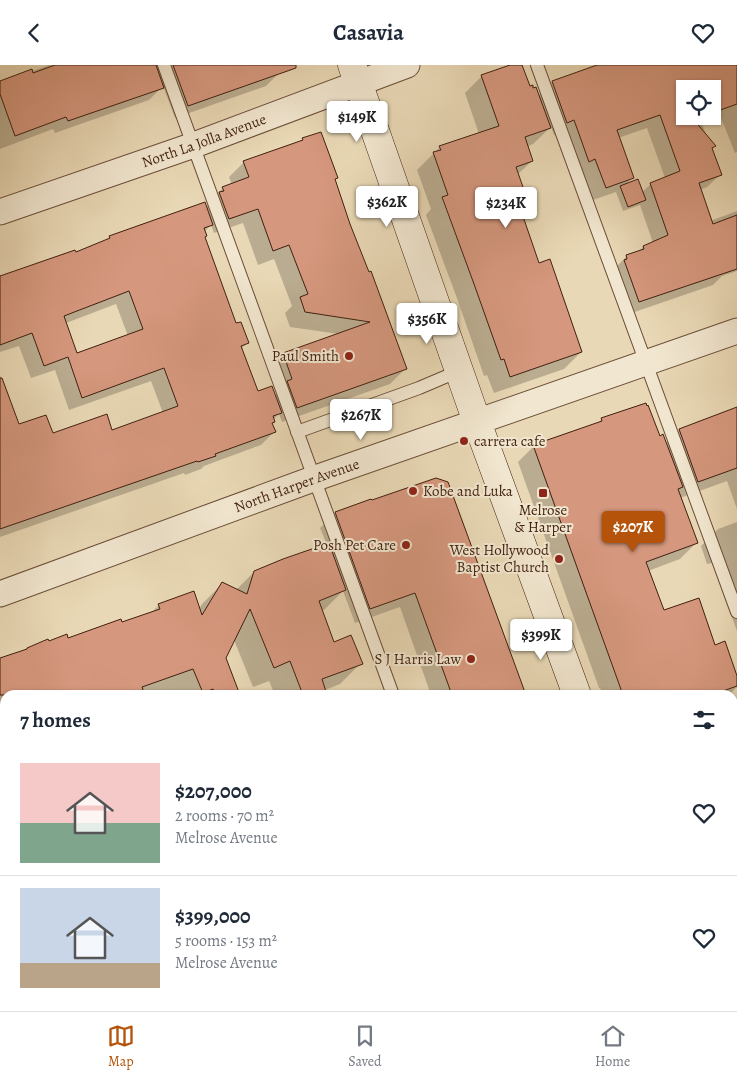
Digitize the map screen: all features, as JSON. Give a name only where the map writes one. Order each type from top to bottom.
[{"type":"main road","points":[[356,74],[477,422],[574,690]]},
{"type":"street","name":"North La Jolla Avenue","points":[[0,212],[194,145],[356,74],[407,65]]},
{"type":"street","name":"North Harper Avenue","points":[[0,594],[313,479],[737,331]]},
{"type":"lane","points":[[164,65],[390,690]]},
{"type":"lane","points":[[538,65],[737,612]]},
{"type":"lane","points":[[297,432],[459,371]]},
{"type":"building","points":[[55,65],[156,65],[164,88],[68,121],[66,117],[15,136],[0,94],[0,81],[32,69],[33,73]]},
{"type":"building","points":[[173,65],[296,65],[296,68],[188,106]]},
{"type":"building","points":[[510,65],[522,65],[530,86],[536,87],[551,128],[525,137],[533,161],[516,167],[524,190],[515,193],[539,263],[550,259],[582,352],[510,377],[504,359],[501,360],[442,197],[448,195],[433,152],[441,150],[439,146],[499,126],[481,75]]},
{"type":"building","points":[[597,65],[737,65],[737,104],[721,110],[721,80],[676,80],[676,125],[698,125],[716,146],[712,148],[722,175],[699,183],[713,224],[737,215],[737,269],[639,302],[624,260],[627,259],[626,255],[644,249],[643,246],[668,235],[650,183],[680,171],[660,115],[617,130],[634,178],[606,188],[595,159],[589,162],[574,120],[567,123],[552,81]]},
{"type":"building","points":[[321,132],[338,178],[335,179],[350,224],[369,272],[371,271],[407,369],[297,408],[287,381],[292,379],[283,353],[370,322],[305,312],[300,297],[308,294],[289,245],[273,251],[258,209],[229,219],[219,192],[224,191],[222,187],[249,177],[243,161]]},
{"type":"building","points":[[638,179],[646,200],[628,207],[620,186]]},
{"type":"building","points":[[205,202],[213,225],[204,228],[207,236],[205,237],[236,323],[241,322],[249,343],[241,346],[258,391],[272,386],[282,413],[273,416],[275,422],[272,423],[276,432],[215,454],[216,456],[0,529],[0,378],[2,378],[19,424],[46,415],[53,433],[107,414],[112,430],[178,406],[164,368],[82,398],[68,357],[44,366],[32,333],[0,345],[0,276],[75,250],[76,252],[110,238],[109,236]],"holes":[[[129,291],[143,329],[77,353],[64,316]]]},
{"type":"building","points":[[646,403],[660,436],[663,434],[683,487],[678,489],[698,543],[646,562],[664,610],[699,598],[715,645],[725,641],[737,676],[737,686],[726,690],[621,690],[533,445],[602,421],[601,418]]},
{"type":"building","points":[[737,407],[737,468],[698,482],[679,429]]},
{"type":"building","points":[[436,478],[448,482],[524,690],[450,690],[415,593],[370,609],[335,512]]},
{"type":"building","points":[[329,543],[346,590],[319,601],[334,642],[351,635],[363,664],[322,679],[325,690],[301,690],[290,661],[274,668],[250,609],[226,658],[238,690],[202,690],[193,669],[142,687],[143,690],[0,690],[0,658],[27,649],[48,639],[49,641],[67,634],[68,638],[121,619],[122,622],[160,609],[158,604],[194,591],[202,615],[222,582],[247,594],[254,571]]},
{"type":"place","name":"Paul Smith","points":[[349,356]]},
{"type":"place","name":"carrera cafe","points":[[464,441]]},
{"type":"place","name":"Kobe and Luka","points":[[413,491]]},
{"type":"place","name":"Melrose & Harper","points":[[543,493]]},
{"type":"place","name":"Posh Pet Care","points":[[406,545]]},
{"type":"place","name":"West Hollywood Baptist Church","points":[[559,559]]},
{"type":"place","name":"S J Harris Law","points":[[471,659]]}]
